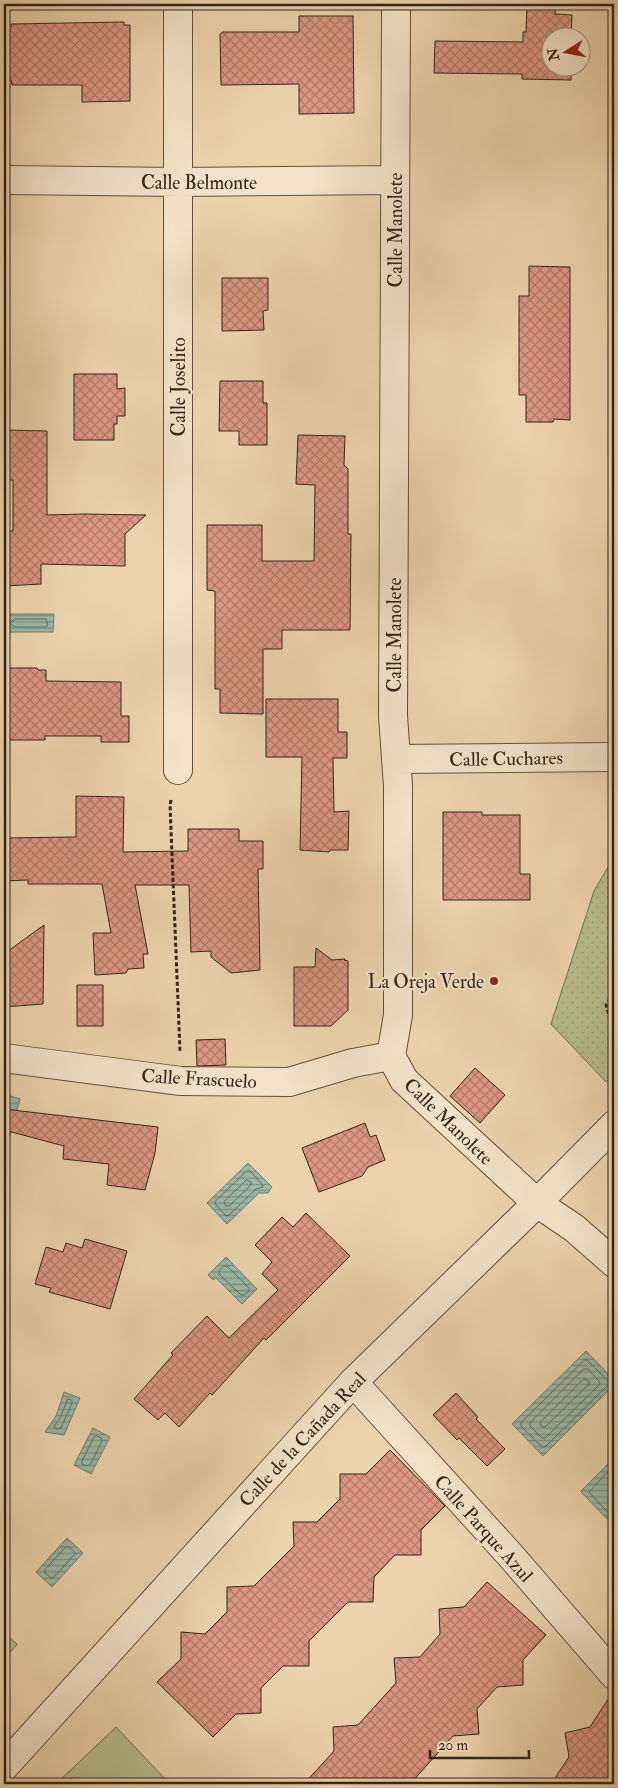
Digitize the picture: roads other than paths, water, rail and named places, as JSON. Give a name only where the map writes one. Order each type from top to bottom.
[{"type":"street","name":"Calle Joselito","points":[[178,4],[178,770]]},
{"type":"street","name":"Calle Manolete","points":[[396,4],[393,716],[398,759],[398,1015],[391,1056],[404,1080],[537,1204]]},
{"type":"street","name":"Calle Belmonte","points":[[4,180],[179,182],[395,180]]},
{"type":"street","name":"Calle Cuchares","points":[[398,759],[614,757]]},
{"type":"street","name":"Calle Frascuelo","points":[[4,1058],[181,1081],[289,1082],[353,1063],[391,1056]]},
{"type":"street","name":"Calle de la Cañada Real","points":[[4,1767],[353,1382],[537,1204],[614,1125]]},
{"type":"street","points":[[537,1204],[574,1228],[614,1263]]},
{"type":"street","name":"Calle Parque Azul","points":[[353,1382],[511,1556],[614,1675]]},
{"type":"water","points":[[11,614],[54,614],[53,632],[10,632],[4,624]]},
{"type":"water","points":[[4,1094],[20,1099],[8,1143],[4,1142]]},
{"type":"water","points":[[248,1163],[272,1187],[268,1193],[259,1193],[227,1224],[207,1203]]},
{"type":"water","points":[[226,1257],[257,1289],[242,1304],[216,1278],[213,1280],[208,1275]]},
{"type":"water","points":[[586,1351],[614,1380],[614,1385],[543,1456],[512,1424]]},
{"type":"water","points":[[64,1392],[80,1398],[64,1435],[45,1432],[56,1416]]},
{"type":"water","points":[[93,1428],[110,1437],[91,1474],[74,1465]]},
{"type":"water","points":[[614,1458],[614,1526],[581,1491]]},
{"type":"water","points":[[67,1538],[83,1553],[52,1587],[36,1572]]},
{"type":"place","name":"La Oreja Verde","points":[[494,981]]}]
